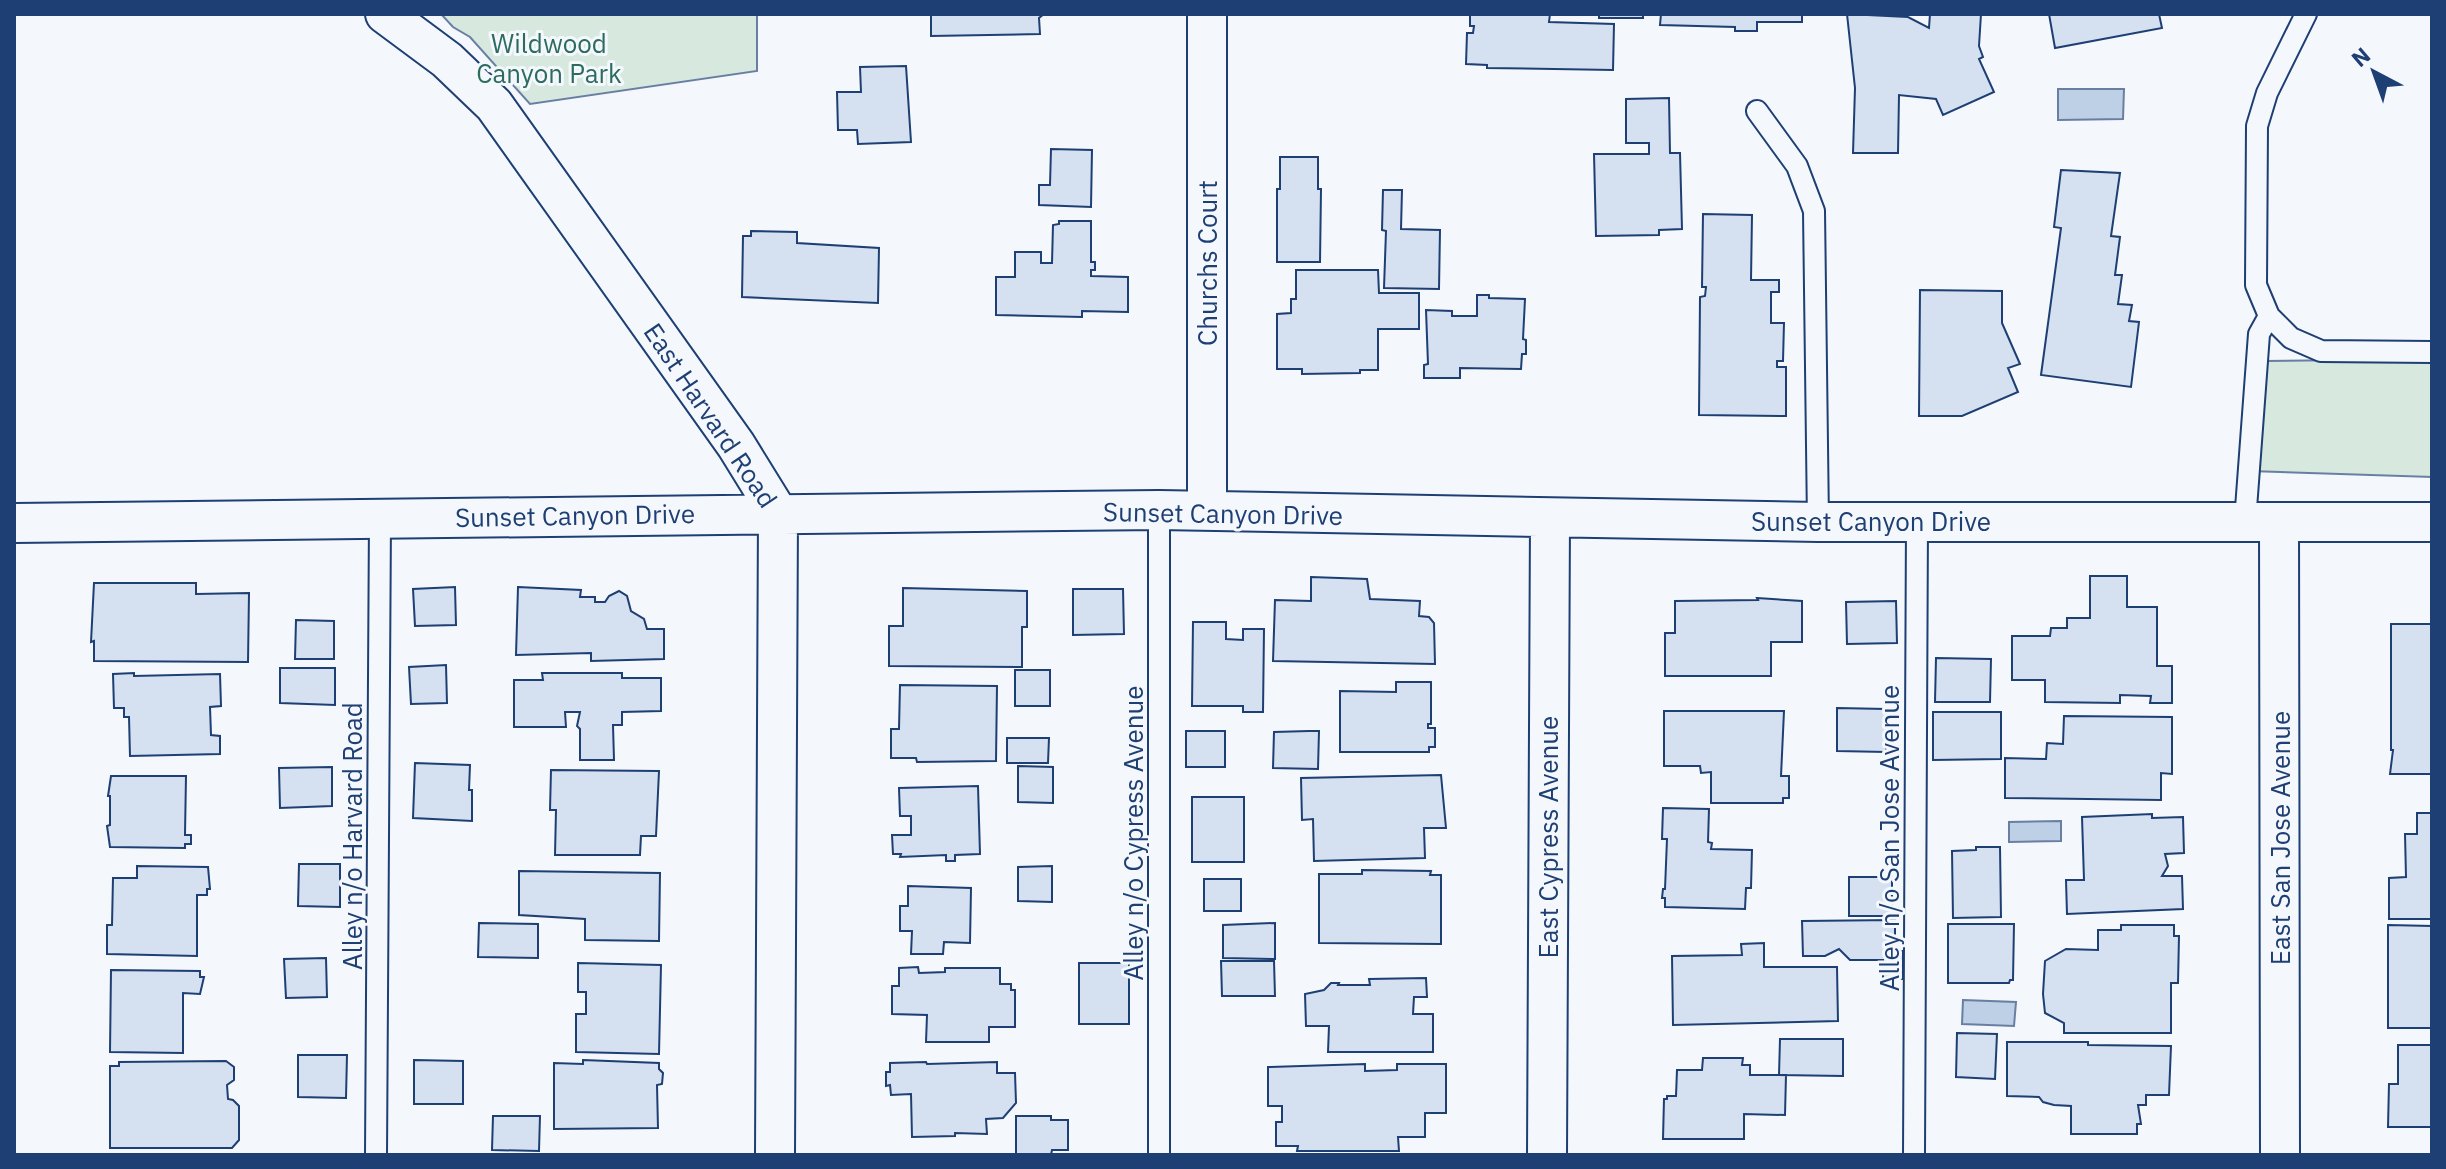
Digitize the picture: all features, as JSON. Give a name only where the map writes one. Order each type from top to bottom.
[{"type":"street","name":"East Harvard Road","points":[[385,14],[447,60],[494,105],[736,445],[778,513],[775,1155]]},
{"type":"street","name":"Churchs Court","points":[[1207,14],[1207,511]]},
{"type":"street","name":"Sunset Canyon Drive","points":[[14,523],[1159,510],[1818,522],[2432,522]]},
{"type":"street","name":"East Cypress Avenue","points":[[1547,1155],[1550,518]]},
{"type":"street","name":"East San Jose Avenue","points":[[2262,522],[2280,1155]]},
{"type":"lane","points":[[2306,14],[2267,93],[2257,126],[2256,285],[2269,316],[2291,338],[2321,351],[2432,352]]},
{"type":"lane","points":[[1757,111],[1797,166],[1814,211],[1818,522]]},
{"type":"lane","points":[[2262,522],[2259,334],[2269,316]]},
{"type":"lane","name":"Alley n/o Cypress Avenue","points":[[1159,510],[1159,1155]]},
{"type":"lane","name":"Alley n/o Harvard Road","points":[[376,1155],[380,518]]},
{"type":"lane","name":"Alley n/o San Jose Avenue","points":[[1914,1155],[1917,522]]},
{"type":"green space","name":"Wildwood Canyon Park","points":[[441,14],[757,14],[757,71],[530,104],[470,37],[453,27]]},
{"type":"green space","points":[[2432,359],[2432,477],[2250,471],[2266,361]]},
{"type":"water","points":[[2058,89],[2124,89],[2123,119],[2058,120]]},
{"type":"water","points":[[2061,821],[2061,841],[2009,842],[2009,822]]},
{"type":"water","points":[[1963,1000],[2016,1002],[2014,1026],[1962,1024]]},
{"type":"building","points":[[931,14],[1044,14],[1039,18],[1040,34],[931,36]]},
{"type":"building","points":[[1470,14],[1550,14],[1549,22],[1614,24],[1613,70],[1487,68],[1487,65],[1466,64],[1467,33],[1473,33],[1474,26],[1470,26]]},
{"type":"building","points":[[1599,14],[1643,14],[1643,18],[1599,18]]},
{"type":"building","points":[[1661,14],[1802,14],[1802,22],[1757,22],[1757,31],[1735,31],[1735,27],[1660,25]]},
{"type":"building","points":[[1847,14],[1908,17],[1929,28],[1930,14],[1981,14],[1979,46],[1983,57],[1979,59],[1994,92],[1943,115],[1936,99],[1899,95],[1898,153],[1853,153],[1855,88]]},
{"type":"building","points":[[2049,14],[2159,14],[2162,28],[2055,48]]},
{"type":"building","points":[[906,66],[911,142],[858,144],[857,130],[838,130],[837,92],[861,92],[860,67]]},
{"type":"building","points":[[1669,98],[1670,153],[1680,153],[1682,229],[1659,230],[1659,235],[1596,236],[1594,154],[1649,154],[1649,143],[1626,143],[1626,99]]},
{"type":"building","points":[[1051,149],[1092,150],[1091,207],[1039,205],[1039,185],[1050,185]]},
{"type":"building","points":[[1280,157],[1318,157],[1320,262],[1277,262]]},
{"type":"building","points":[[2061,170],[2120,173],[2111,236],[2120,237],[2115,275],[2122,275],[2118,304],[2132,305],[2129,321],[2139,322],[2131,387],[2041,375],[2061,228],[2054,227]]},
{"type":"building","points":[[1383,190],[1402,190],[1401,229],[1440,230],[1439,289],[1384,288],[1386,231],[1382,230]]},
{"type":"building","points":[[1703,214],[1752,215],[1751,280],[1779,280],[1779,292],[1771,292],[1771,323],[1784,323],[1783,361],[1777,361],[1777,367],[1786,367],[1786,416],[1699,415],[1700,297],[1705,296],[1706,287],[1702,287]]},
{"type":"building","points":[[1059,221],[1091,221],[1091,262],[1095,262],[1095,270],[1091,270],[1091,276],[1128,277],[1128,312],[1082,311],[1082,317],[996,315],[996,277],[1015,277],[1015,252],[1041,252],[1041,263],[1052,263],[1053,225],[1059,224]]},
{"type":"building","points":[[751,231],[797,232],[797,243],[879,248],[878,303],[742,297],[743,236],[751,236]]},
{"type":"building","points":[[1296,270],[1378,270],[1379,293],[1419,293],[1419,329],[1378,329],[1378,370],[1302,374],[1302,369],[1277,369],[1277,314],[1291,313],[1291,299],[1296,299]]},
{"type":"building","points":[[1920,290],[2002,291],[2002,323],[2020,364],[2008,368],[2018,392],[1962,416],[1919,416]]},
{"type":"building","points":[[1477,295],[1525,299],[1523,339],[1526,340],[1526,354],[1522,354],[1521,369],[1460,368],[1460,378],[1424,378],[1424,365],[1428,364],[1426,310],[1452,311],[1452,316],[1477,316]]},
{"type":"building","points":[[2090,576],[2127,576],[2127,607],[2157,607],[2157,666],[2172,666],[2172,703],[2150,703],[2151,696],[2120,695],[2120,703],[2045,702],[2045,680],[2012,680],[2012,636],[2050,636],[2051,628],[2067,628],[2067,618],[2090,618]]},
{"type":"building","points":[[1311,577],[1367,579],[1370,599],[1420,601],[1419,616],[1429,617],[1434,623],[1435,664],[1273,661],[1275,600],[1311,601]]},
{"type":"building","points":[[94,583],[196,583],[196,594],[249,593],[248,662],[94,661],[94,641],[91,642]]},
{"type":"building","points":[[455,587],[456,625],[415,626],[413,589]]},
{"type":"building","points":[[518,587],[581,590],[580,597],[595,597],[595,602],[605,602],[619,591],[627,596],[631,611],[644,619],[647,629],[664,629],[664,659],[591,661],[591,653],[516,655]]},
{"type":"building","points":[[903,588],[1027,591],[1027,627],[1022,627],[1022,667],[889,666],[889,626],[903,626]]},
{"type":"building","points":[[1073,589],[1123,589],[1124,634],[1073,635]]},
{"type":"building","points":[[1757,598],[1802,601],[1802,642],[1771,642],[1771,676],[1665,676],[1665,633],[1675,633],[1675,601]]},
{"type":"building","points":[[1896,601],[1897,643],[1847,644],[1846,602]]},
{"type":"building","points":[[296,620],[334,621],[334,659],[295,659]]},
{"type":"building","points":[[1193,622],[1226,622],[1226,639],[1243,640],[1243,629],[1264,629],[1263,712],[1243,712],[1243,706],[1192,706]]},
{"type":"building","points":[[2391,624],[2432,624],[2432,774],[2390,774],[2393,750]]},
{"type":"building","points":[[1936,658],[1991,659],[1990,702],[1935,702]]},
{"type":"building","points":[[446,665],[447,703],[411,704],[409,667]]},
{"type":"building","points":[[280,668],[335,668],[335,705],[280,703]]},
{"type":"building","points":[[1015,670],[1050,670],[1050,706],[1015,706]]},
{"type":"building","points":[[134,673],[134,676],[220,674],[221,706],[210,707],[211,735],[220,736],[220,754],[130,756],[129,717],[124,717],[124,708],[114,708],[113,674]]},
{"type":"building","points":[[542,673],[622,673],[622,678],[661,678],[661,711],[622,712],[622,725],[613,725],[614,760],[580,760],[580,729],[577,726],[580,712],[565,712],[566,727],[514,727],[514,680],[543,680]]},
{"type":"building","points":[[1396,682],[1431,682],[1431,724],[1428,728],[1435,728],[1435,747],[1429,747],[1429,752],[1340,752],[1340,691],[1396,692]]},
{"type":"building","points":[[900,685],[997,686],[996,761],[917,762],[916,758],[891,758],[891,729],[899,729]]},
{"type":"building","points":[[1837,708],[1886,709],[1886,752],[1837,751]]},
{"type":"building","points":[[1664,711],[1784,711],[1781,776],[1789,776],[1789,798],[1783,798],[1783,803],[1711,803],[1711,772],[1701,773],[1700,766],[1664,766]]},
{"type":"building","points":[[1933,712],[2001,712],[2001,759],[1933,760]]},
{"type":"building","points":[[2064,716],[2172,717],[2172,774],[2161,773],[2161,800],[2005,798],[2005,758],[2046,759],[2047,743],[2063,744]]},
{"type":"building","points":[[1186,731],[1225,731],[1225,767],[1186,767]]},
{"type":"building","points":[[1319,731],[1318,769],[1273,768],[1274,732]]},
{"type":"building","points":[[1007,738],[1049,738],[1048,763],[1007,763]]},
{"type":"building","points":[[415,763],[470,765],[472,821],[413,818]]},
{"type":"building","points":[[1018,766],[1053,767],[1053,803],[1018,802]]},
{"type":"building","points":[[332,767],[332,806],[280,808],[279,768]]},
{"type":"building","points":[[551,770],[659,771],[656,836],[641,836],[640,855],[555,855],[556,810],[550,810]]},
{"type":"building","points":[[1441,775],[1446,828],[1424,828],[1425,858],[1314,861],[1313,819],[1302,820],[1301,778]]},
{"type":"building","points":[[111,776],[186,776],[185,835],[191,835],[191,844],[185,844],[185,848],[110,847],[107,826],[110,825],[108,796]]},
{"type":"building","points":[[978,786],[980,854],[955,855],[955,861],[946,861],[946,855],[900,857],[901,854],[893,854],[892,835],[911,835],[911,816],[900,816],[899,788]]},
{"type":"building","points":[[1192,797],[1244,797],[1244,862],[1192,862]]},
{"type":"building","points":[[1663,808],[1709,809],[1708,842],[1712,843],[1711,849],[1752,850],[1751,888],[1746,888],[1745,909],[1665,907],[1665,898],[1662,898],[1667,839],[1662,839]]},
{"type":"building","points":[[2417,813],[2432,813],[2432,919],[2389,919],[2389,878],[2406,877],[2405,834],[2417,834]]},
{"type":"building","points":[[2152,814],[2152,818],[2183,817],[2184,853],[2165,854],[2168,866],[2162,876],[2182,876],[2183,909],[2067,914],[2066,880],[2084,880],[2082,817]]},
{"type":"building","points":[[1976,847],[2000,847],[2001,917],[1953,918],[1952,851],[1976,850]]},
{"type":"building","points":[[299,864],[340,864],[340,907],[298,906]]},
{"type":"building","points":[[137,866],[208,867],[210,889],[207,889],[207,895],[197,895],[197,956],[107,954],[107,925],[112,925],[113,878],[137,878]]},
{"type":"building","points":[[1052,866],[1052,902],[1018,901],[1018,867]]},
{"type":"building","points":[[1362,870],[1431,871],[1430,875],[1441,875],[1441,944],[1319,943],[1319,874],[1362,874]]},
{"type":"building","points":[[519,871],[660,873],[659,941],[585,940],[585,919],[519,915]]},
{"type":"building","points":[[1849,877],[1892,877],[1892,916],[1849,916]]},
{"type":"building","points":[[1204,879],[1241,879],[1241,911],[1204,911]]},
{"type":"building","points":[[908,886],[971,888],[970,943],[944,942],[943,954],[911,954],[912,931],[900,931],[900,906],[908,906]]},
{"type":"building","points":[[1895,920],[1895,951],[1903,951],[1903,979],[1883,979],[1883,960],[1850,960],[1839,949],[1825,956],[1803,956],[1802,921]]},
{"type":"building","points":[[479,923],[538,924],[538,958],[478,957]]},
{"type":"building","points":[[1275,923],[1275,959],[1223,958],[1223,925]]},
{"type":"building","points":[[1948,924],[2014,924],[2013,980],[2009,983],[1948,983]]},
{"type":"building","points":[[2121,925],[2174,925],[2174,936],[2179,936],[2178,983],[2171,983],[2171,1033],[2064,1033],[2064,1023],[2045,1013],[2045,961],[2066,949],[2098,950],[2098,930],[2121,930]]},
{"type":"building","points":[[2388,925],[2432,926],[2432,1028],[2388,1028]]},
{"type":"building","points":[[1764,943],[1764,967],[1837,967],[1838,1021],[1673,1025],[1672,956],[1742,955],[1741,944]]},
{"type":"building","points":[[326,958],[327,997],[286,998],[284,959]]},
{"type":"building","points":[[1221,961],[1274,961],[1275,996],[1222,996]]},
{"type":"building","points":[[578,963],[661,965],[659,1054],[576,1052],[576,1014],[586,1014],[586,992],[578,992]]},
{"type":"building","points":[[1079,963],[1129,963],[1129,1024],[1079,1024]]},
{"type":"building","points":[[918,967],[919,973],[945,972],[945,968],[1000,968],[1000,984],[1011,984],[1011,990],[1015,990],[1015,1027],[989,1027],[989,1042],[926,1042],[927,1015],[892,1014],[892,986],[899,986],[899,968]]},
{"type":"building","points":[[111,970],[200,971],[200,977],[204,977],[200,994],[183,993],[183,1053],[110,1052]]},
{"type":"building","points":[[1426,978],[1427,997],[1414,997],[1413,1014],[1433,1014],[1433,1052],[1328,1052],[1329,1026],[1306,1026],[1305,994],[1324,990],[1331,983],[1370,985],[1369,979]]},
{"type":"building","points":[[1957,1033],[1997,1034],[1995,1079],[1956,1077]]},
{"type":"building","points":[[1780,1039],[1843,1039],[1843,1076],[1779,1075]]},
{"type":"building","points":[[2007,1042],[2171,1046],[2169,1095],[2146,1095],[2146,1105],[2138,1105],[2141,1124],[2137,1124],[2137,1134],[2071,1134],[2071,1106],[2043,1102],[2039,1097],[2007,1096]]},
{"type":"building","points":[[2398,1045],[2432,1045],[2432,1127],[2388,1127],[2389,1084],[2398,1084]]},
{"type":"building","points":[[298,1055],[347,1055],[346,1098],[298,1097]]},
{"type":"building","points":[[1703,1058],[1743,1058],[1742,1065],[1750,1065],[1750,1075],[1786,1075],[1785,1115],[1744,1114],[1744,1139],[1663,1139],[1664,1099],[1676,1096],[1677,1070],[1702,1070]]},
{"type":"building","points":[[414,1060],[463,1061],[463,1104],[414,1104]]},
{"type":"building","points":[[583,1060],[659,1063],[663,1073],[662,1084],[657,1085],[658,1128],[554,1129],[554,1063],[583,1064]]},
{"type":"building","points":[[226,1061],[234,1067],[234,1080],[227,1085],[228,1099],[239,1106],[239,1140],[232,1148],[110,1148],[110,1066],[119,1066],[119,1062]]},
{"type":"building","points":[[997,1062],[997,1073],[1015,1073],[1016,1103],[1003,1118],[986,1119],[987,1134],[912,1137],[911,1094],[891,1095],[890,1085],[886,1086],[886,1072],[890,1072],[890,1063]]},
{"type":"building","points":[[1365,1064],[1365,1071],[1397,1070],[1397,1064],[1446,1064],[1446,1113],[1425,1113],[1425,1137],[1398,1137],[1399,1151],[1297,1151],[1298,1146],[1276,1146],[1276,1122],[1282,1122],[1282,1106],[1268,1106],[1268,1067]]},
{"type":"building","points":[[493,1116],[540,1116],[539,1151],[492,1150]]},
{"type":"building","points":[[1016,1116],[1051,1116],[1051,1120],[1068,1120],[1068,1150],[1052,1150],[1051,1155],[1016,1155]]}]
